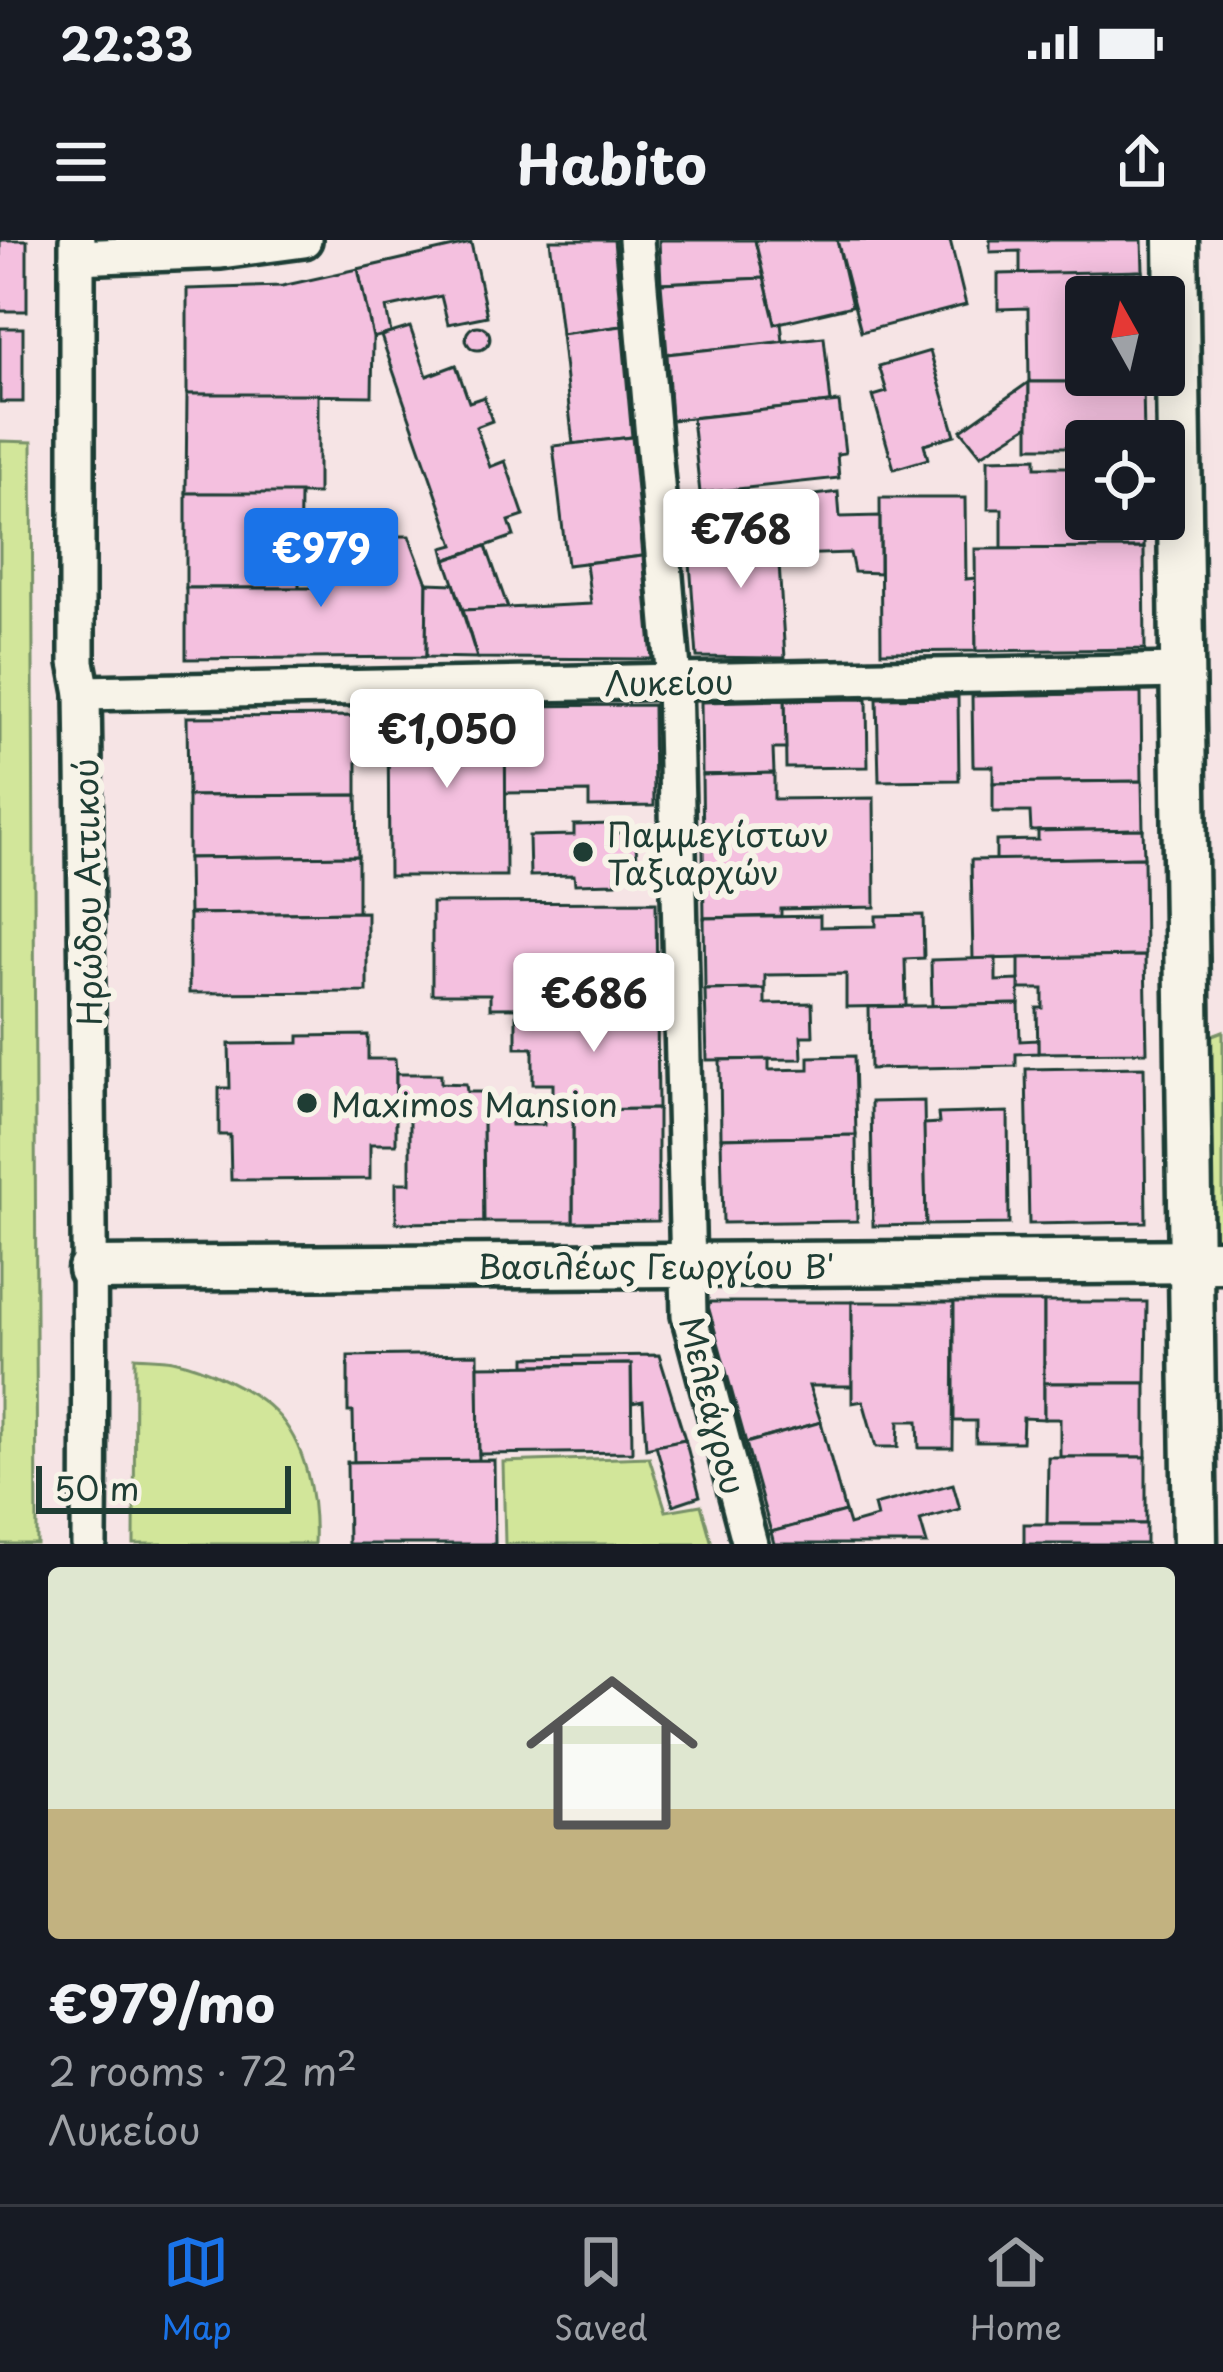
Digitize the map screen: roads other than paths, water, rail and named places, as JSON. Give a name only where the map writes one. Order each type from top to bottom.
[{"type":"street","points":[[77,249],[221,251],[304,240]]},
{"type":"street","name":"Μελεάγρου","points":[[636,240],[674,681],[689,1315],[750,1544]]},
{"type":"street","points":[[1176,240],[1182,671],[1207,1260],[1195,1544]]},
{"type":"street","name":"Ηρώδου Αττικού","points":[[77,249],[76,662],[83,692],[90,1269],[88,1544]]},
{"type":"street","name":"Λυκείου","points":[[83,692],[1182,671]]},
{"type":"street","name":"Βασιλέως Γεωργίου Β'","points":[[90,1269],[1207,1260]]},
{"type":"place","name":"Παμμεγίστων Ταξιαρχών","points":[[583,852]]},
{"type":"place","name":"Maximos Mansion","points":[[307,1103]]}]
